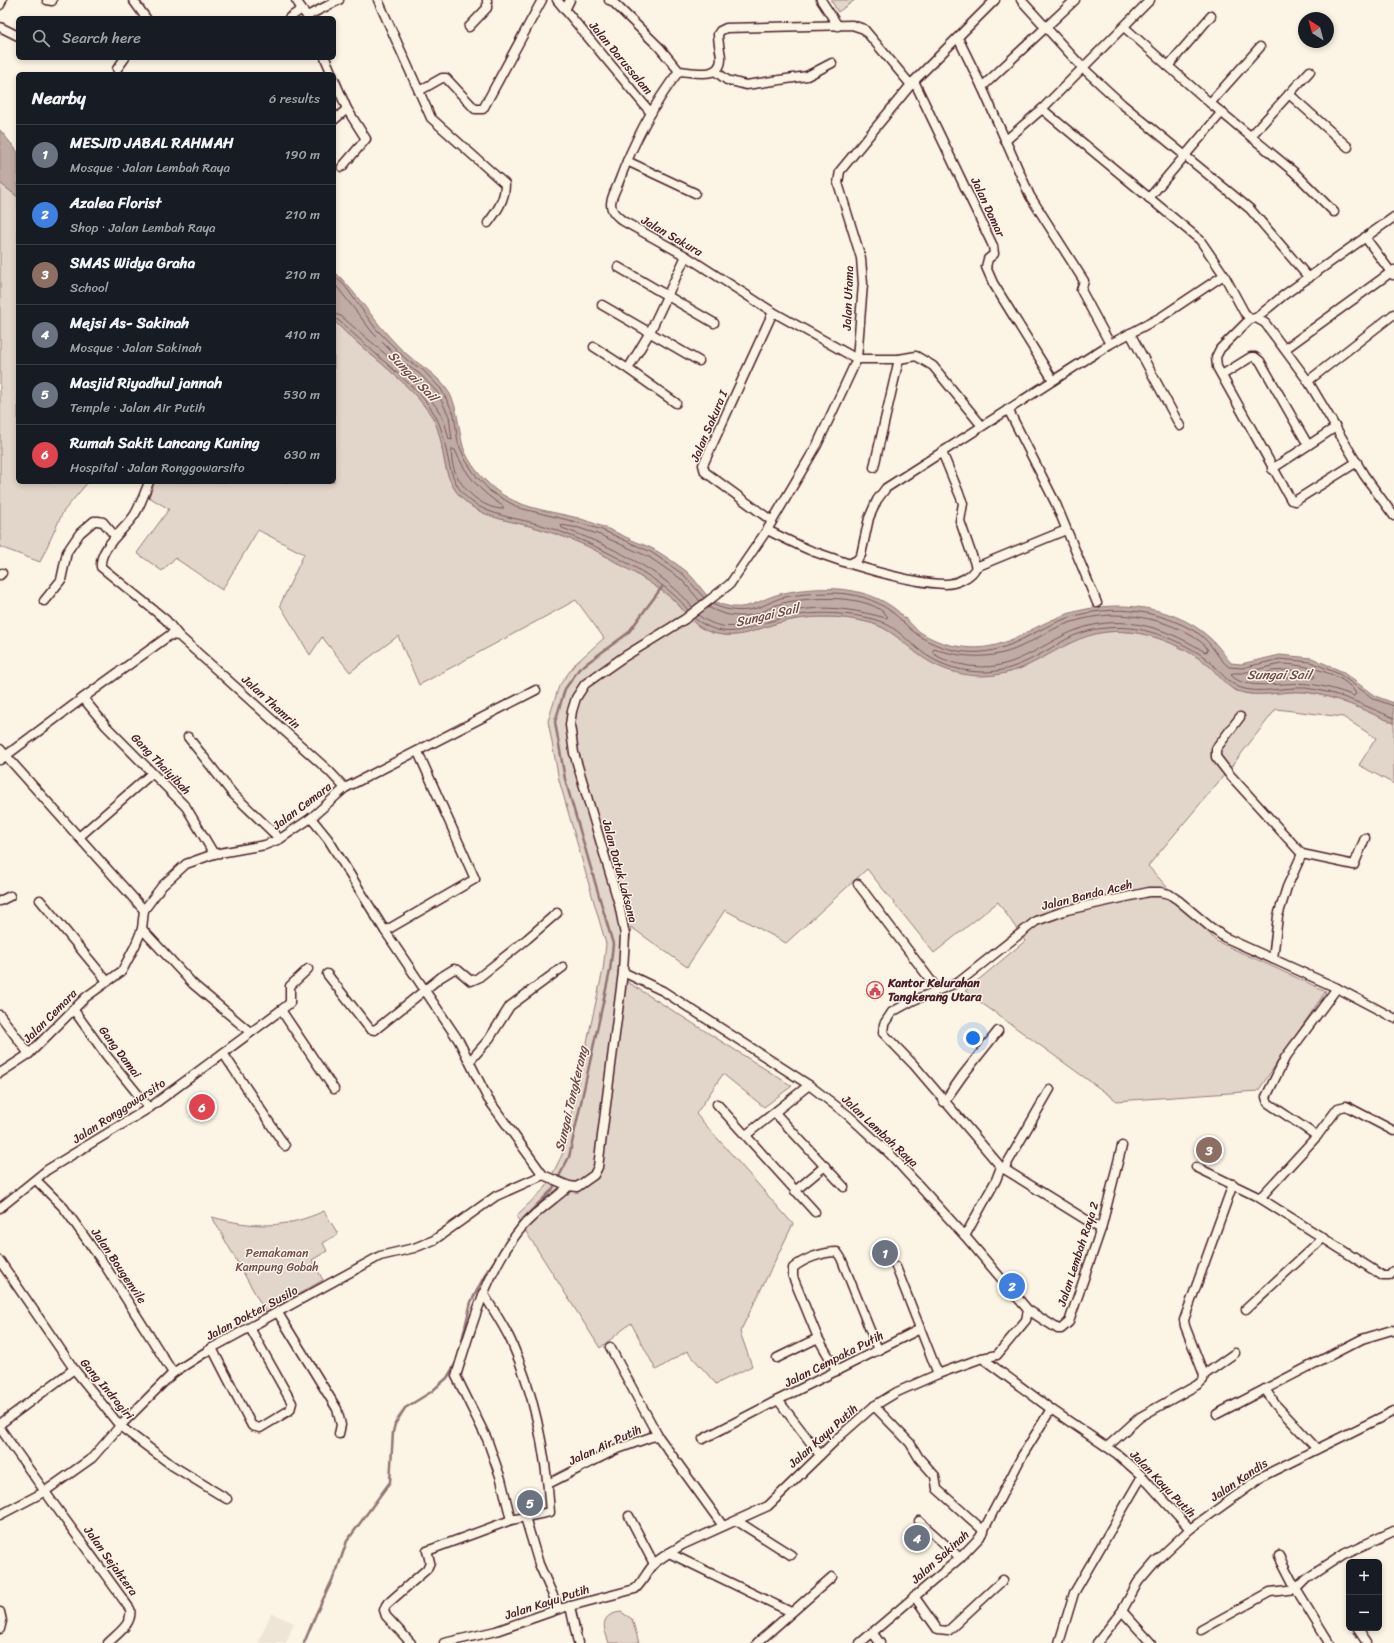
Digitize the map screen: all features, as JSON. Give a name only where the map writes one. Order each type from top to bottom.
[{"type":"street","points":[[0,5],[2,0]]},
{"type":"street","points":[[132,0],[144,16]]},
{"type":"street","points":[[296,0],[305,14],[339,0]]},
{"type":"street","points":[[378,0],[431,118],[504,182],[505,187],[503,199],[499,209],[488,223]]},
{"type":"street","points":[[469,27],[487,8],[486,0]]},
{"type":"street","points":[[419,91],[442,78],[446,78],[476,109],[483,109],[542,0]]},
{"type":"street","name":"Jalan Darussalam","points":[[557,0],[651,113]]},
{"type":"street","points":[[565,10],[570,0]]},
{"type":"street","points":[[609,0],[612,1],[659,47],[679,71],[710,73],[715,71],[721,59],[718,34],[726,28],[858,26],[864,29],[913,83]]},
{"type":"street","points":[[821,0],[838,26]]},
{"type":"street","name":"Jalan Utama","points":[[716,596],[730,584],[767,530],[817,445],[857,359],[863,284],[861,258],[838,182],[840,171],[913,83],[995,0]]},
{"type":"street","points":[[1021,0],[1083,68],[1122,104],[1250,209],[1308,278]]},
{"type":"street","points":[[982,87],[1075,0]]},
{"type":"street","points":[[1005,141],[1042,109],[1150,0]]},
{"type":"street","points":[[1168,66],[1211,16]]},
{"type":"street","points":[[0,27],[16,35]]},
{"type":"street","points":[[1124,27],[1210,103],[1294,172],[1334,212]]},
{"type":"street","points":[[958,38],[982,87],[1030,196],[1084,281],[1081,290],[1110,344]]},
{"type":"street","points":[[1210,103],[1260,46]]},
{"type":"street","points":[[117,69],[123,60]]},
{"type":"street","points":[[326,60],[331,72]]},
{"type":"street","points":[[715,71],[727,80],[746,85],[807,76],[832,63]]},
{"type":"street","points":[[1251,136],[1310,70]]},
{"type":"street","name":"Jalan Sakura","points":[[679,71],[664,90],[627,160],[611,203],[615,214],[623,221],[686,256],[772,312],[857,359]]},
{"type":"street","name":"Jalan Damar","points":[[913,83],[993,246],[994,254],[988,259],[986,267],[991,278],[1054,380]]},
{"type":"street","points":[[336,84],[347,109],[366,139],[342,167]]},
{"type":"street","points":[[1289,94],[1348,147]]},
{"type":"street","points":[[336,118],[347,109]]},
{"type":"street","points":[[1042,109],[1200,240],[1224,275],[1244,312],[1253,319],[1265,323],[1308,381],[1357,462],[1394,516]]},
{"type":"street","points":[[1149,198],[1222,112]]},
{"type":"street","points":[[627,160],[695,193]]},
{"type":"street","points":[[1357,462],[1295,501],[1291,500],[1272,469],[1217,367],[1216,357],[1220,350],[1253,319],[1394,217]]},
{"type":"street","points":[[1285,349],[1393,273],[1365,237]]},
{"type":"street","points":[[628,369],[650,332],[686,256]]},
{"type":"street","points":[[618,267],[714,323]]},
{"type":"street","points":[[851,563],[857,560],[861,555],[869,518],[877,500],[886,488],[1110,344],[1161,317],[1224,275]]},
{"type":"street","points":[[602,305],[699,362]]},
{"type":"street","name":"Jalan Sakura I","points":[[772,312],[703,465],[705,472],[772,521]]},
{"type":"street","points":[[1308,381],[1394,314]]},
{"type":"street","points":[[1130,333],[1180,426]]},
{"type":"street","points":[[594,347],[676,403]]},
{"type":"street","points":[[857,359],[899,359],[916,356],[933,366],[982,426]]},
{"type":"street","points":[[1222,375],[1250,357],[1260,361],[1308,445]]},
{"type":"street","points":[[874,467],[899,359]]},
{"type":"street","points":[[1008,409],[1056,504],[1097,603]]},
{"type":"street","points":[[1272,469],[1336,427]]},
{"type":"street","points":[[942,452],[963,503],[960,521],[976,567]]},
{"type":"street","name":"Jalan Thamrin","points":[[148,484],[135,514],[115,536],[100,561],[101,567],[166,620],[179,636],[329,771],[344,788]]},
{"type":"street","points":[[44,600],[61,580],[68,552],[80,533],[94,521],[98,521],[103,522],[115,536]]},
{"type":"street","points":[[767,530],[810,550],[851,563],[904,578],[946,584],[971,575],[976,567],[1066,530]]},
{"type":"street","name":"Jalan Datuk Laksana","points":[[565,1185],[577,1187],[594,1175],[598,1167],[623,972],[625,935],[617,897],[574,753],[570,725],[572,711],[576,698],[585,684],[622,658],[685,619],[716,596]]},
{"type":"street","points":[[144,910],[79,837],[2,755],[170,635],[179,636]]},
{"type":"street","name":"Jalan Cemara","points":[[0,1073],[29,1054],[73,1009],[107,981],[122,971],[129,960],[142,929],[144,910],[162,886],[186,864],[214,854],[265,845],[280,839],[311,818],[344,788],[418,752],[536,690]]},
{"type":"street","name":"Gang Thaiyibah","points":[[83,698],[106,726],[135,755],[151,774],[186,807],[214,854]]},
{"type":"street","points":[[1240,717],[1216,749],[1216,756],[1230,775],[1302,854],[1354,865],[1365,838]]},
{"type":"street","points":[[188,737],[232,793],[280,839]]},
{"type":"street","points":[[386,931],[475,880],[418,752]]},
{"type":"street","points":[[79,837],[151,774]]},
{"type":"street","points":[[311,818],[328,839],[386,931],[426,990],[470,1060],[488,1099],[544,1175],[565,1185],[523,1225],[507,1248],[483,1293],[456,1376],[486,1438],[501,1479],[511,1520]]},
{"type":"street","points":[[1273,959],[1278,916],[1302,854]]},
{"type":"street","points":[[858,884],[935,986],[945,987]]},
{"type":"street","name":"Jalan Banda Aceh","points":[[1101,1229],[1002,1168],[944,1102],[914,1065],[896,1049],[884,1033],[884,1024],[892,1012],[914,1000],[967,976],[1036,921],[1067,910],[1150,892],[1169,894],[1224,937],[1337,988],[1394,1018]]},
{"type":"street","points":[[0,901],[10,896]]},
{"type":"street","points":[[40,900],[107,981]]},
{"type":"street","points":[[327,974],[370,1029],[375,1030],[454,969],[458,970],[471,981],[473,980],[522,944],[557,913]]},
{"type":"street","points":[[142,929],[193,984],[250,1032]]},
{"type":"street","points":[[470,1060],[489,1039],[510,1006],[563,967]]},
{"type":"street","points":[[308,969],[290,986],[290,1003],[281,1010],[334,1089]]},
{"type":"street","name":"Jalan Lembah Raya","points":[[623,972],[663,991],[809,1084],[849,1116],[890,1154],[965,1236],[1028,1310]]},
{"type":"street","points":[[1318,1136],[1268,1103],[1266,1097],[1290,1052],[1337,988]]},
{"type":"street","name":"Gang Damai","points":[[73,1009],[106,1055],[149,1108]]},
{"type":"street","name":"Jalan Ronggowarsito","points":[[0,1208],[47,1170],[149,1108],[281,1010]]},
{"type":"street","points":[[0,1015],[29,1054]]},
{"type":"street","points":[[944,1102],[963,1074],[998,1031]]},
{"type":"street","points":[[223,1053],[285,1146]]},
{"type":"street","points":[[746,1135],[809,1084]]},
{"type":"street","points":[[965,1236],[1002,1168],[1050,1090]]},
{"type":"street","points":[[717,1104],[815,1212]]},
{"type":"street","points":[[1260,1198],[1318,1136],[1338,1108],[1346,1106],[1394,1131]]},
{"type":"street","points":[[775,1113],[844,1187]]},
{"type":"street","name":"Jalan Lembah Raya 2","points":[[1028,1310],[1058,1329],[1061,1329],[1069,1322],[1101,1229],[1122,1146]]},
{"type":"street","points":[[795,1191],[825,1166]]},
{"type":"street","points":[[1196,1166],[1260,1198],[1383,1276],[1389,1276],[1394,1271]]},
{"type":"street","name":"Jalan Dokter Susilo","points":[[0,1515],[44,1492],[92,1458],[120,1426],[172,1373],[212,1348],[380,1256],[414,1248],[434,1240],[496,1196],[544,1175]]},
{"type":"street","name":"Jalan Bougenvile","points":[[36,1180],[64,1208],[104,1264],[172,1373]]},
{"type":"street","points":[[1107,1447],[1130,1423],[1204,1380],[1204,1375],[1184,1320],[1232,1184]]},
{"type":"street","points":[[1246,1309],[1323,1238]]},
{"type":"street","points":[[837,1371],[818,1338],[793,1277],[793,1268],[799,1263],[830,1252],[837,1252],[841,1258],[878,1350]]},
{"type":"street","name":"Gang Indragiri","points":[[0,1261],[74,1368],[120,1426],[174,1466],[227,1499]]},
{"type":"street","points":[[896,1267],[938,1374]]},
{"type":"street","points":[[411,1643],[386,1616],[384,1610],[386,1605],[428,1567],[430,1562],[427,1551],[511,1520],[550,1512],[548,1484],[540,1428],[524,1376],[510,1340],[483,1293]]},
{"type":"street","points":[[982,1358],[997,1355],[1026,1320],[1028,1310]]},
{"type":"street","points":[[278,1313],[336,1409],[342,1425],[339,1434]]},
{"type":"street","points":[[212,1348],[252,1426],[260,1428],[290,1410],[292,1403],[250,1328]]},
{"type":"street","name":"Jalan Cempaka Putih","points":[[820,1455],[778,1400],[920,1330]]},
{"type":"street","points":[[1217,1414],[1362,1339],[1392,1330],[1394,1331]]},
{"type":"street","points":[[777,1358],[818,1338]]},
{"type":"street","points":[[610,1347],[658,1436]]},
{"type":"street","points":[[1204,1375],[1235,1354]]},
{"type":"street","name":"Jalan Kayu Putih","points":[[444,1643],[496,1631],[559,1609],[635,1589],[654,1564],[669,1553],[723,1526],[768,1506],[820,1455],[874,1406],[897,1392],[938,1374],[982,1358],[1051,1409],[1107,1447],[1142,1476],[1190,1529]]},
{"type":"street","points":[[0,1424],[74,1368]]},
{"type":"street","points":[[1265,1389],[1275,1404],[1317,1449]]},
{"type":"street","points":[[703,1439],[778,1400]]},
{"type":"street","points":[[874,1406],[910,1443],[919,1458],[935,1476],[937,1489],[984,1531]]},
{"type":"street","name":"Jalan Sakinah","points":[[860,1643],[960,1558],[984,1531],[1022,1456],[1051,1409]]},
{"type":"street","name":"Jalan Kandis","points":[[1097,1643],[1122,1611],[1138,1582],[1156,1561],[1190,1529],[1265,1475],[1394,1411]]},
{"type":"street","name":"Jalan Sejahtera","points":[[0,1428],[44,1492],[76,1533],[130,1609],[132,1616],[130,1622],[108,1643]]},
{"type":"street","name":"Jalan Air Putih","points":[[548,1484],[615,1450],[651,1436],[658,1436],[723,1526]]},
{"type":"street","points":[[1059,1643],[1074,1593],[1142,1476]]},
{"type":"street","points":[[629,1516],[654,1564]]},
{"type":"street","points":[[525,1517],[539,1564],[559,1609]]},
{"type":"street","points":[[737,1521],[791,1555]]},
{"type":"street","points":[[919,1521],[960,1558]]},
{"type":"street","points":[[1201,1630],[1270,1592],[1296,1589],[1306,1579],[1344,1554],[1394,1531]]},
{"type":"street","points":[[669,1553],[791,1612]]},
{"type":"street","points":[[1279,1556],[1296,1589],[1329,1643]]},
{"type":"street","points":[[757,1643],[832,1577]]},
{"type":"street","points":[[914,1596],[938,1630],[948,1631],[1003,1580]]},
{"type":"street","points":[[570,1606],[578,1643]]},
{"type":"street","points":[[1122,1611],[1151,1643]]},
{"type":"street","points":[[0,1612],[2,1621],[0,1629]]},
{"type":"street","points":[[1360,1631],[1367,1643]]},
{"type":"street","points":[[872,1632],[880,1643]]},
{"type":"shaded area","points":[[271,1613],[294,1623],[286,1643],[258,1643]]},
{"type":"green space","points":[[831,0],[855,0],[838,12]]},
{"type":"green space","points":[[0,183],[16,195],[16,484],[86,484],[63,512],[40,562],[0,547]]},
{"type":"green space","points":[[336,323],[408,387],[429,412],[439,435],[446,470],[457,493],[467,503],[491,516],[537,528],[595,550],[640,576],[665,593],[690,619],[703,629],[712,633],[738,635],[801,618],[848,618],[871,623],[885,629],[926,660],[943,668],[960,673],[988,675],[1020,669],[1068,643],[1090,635],[1114,631],[1139,633],[1158,638],[1178,646],[1196,656],[1208,665],[1228,685],[1237,691],[1253,694],[1305,692],[1317,694],[1351,704],[1394,723],[1394,784],[1359,765],[1376,738],[1343,717],[1276,709],[1231,767],[1148,866],[1216,941],[1326,991],[1258,1091],[1117,1101],[965,991],[1025,941],[998,902],[934,953],[867,869],[786,943],[725,910],[687,967],[631,927],[626,981],[792,1086],[764,1107],[723,1074],[696,1114],[793,1224],[740,1332],[752,1366],[716,1384],[687,1351],[656,1370],[631,1323],[600,1348],[516,1216],[546,1187],[562,1155],[603,970],[606,944],[559,780],[548,721],[559,686],[575,664],[604,638],[576,600],[419,685],[398,636],[350,672],[322,637],[310,655],[280,605],[304,554],[258,530],[222,590],[175,558],[162,571],[137,553],[169,509],[147,496],[152,484],[336,484]]},
{"type":"green space","name":"Pemakaman Kampung Gobah","points":[[324,1211],[338,1234],[323,1243],[327,1251],[312,1260],[323,1280],[266,1313],[212,1217],[255,1225],[269,1225],[296,1221]]},
{"type":"green space","points":[[621,1612],[632,1619],[639,1643],[609,1643],[605,1632],[604,1623],[609,1616]]},
{"type":"water","points":[[0,130],[16,150],[16,195],[0,183]]},
{"type":"water","name":"Sungai Sail","points":[[336,273],[398,346],[445,386],[455,406],[462,442],[466,453],[476,470],[488,483],[508,498],[519,503],[585,520],[607,528],[652,549],[686,571],[705,594],[723,605],[733,607],[746,606],[780,594],[799,590],[843,589],[862,593],[890,605],[924,635],[942,643],[971,648],[996,645],[1008,641],[1054,619],[1073,612],[1114,606],[1156,610],[1176,616],[1194,626],[1213,641],[1231,663],[1241,664],[1280,655],[1312,658],[1341,671],[1375,696],[1394,703],[1394,723],[1351,704],[1317,694],[1297,692],[1253,694],[1237,691],[1228,685],[1208,665],[1196,656],[1178,646],[1158,638],[1139,633],[1108,632],[1088,636],[1021,668],[1002,674],[973,676],[956,673],[940,667],[925,659],[885,629],[871,623],[848,618],[801,618],[738,635],[712,633],[703,629],[690,619],[665,593],[640,576],[595,550],[537,528],[491,516],[467,503],[457,493],[446,470],[439,435],[429,412],[408,387],[336,323]]},
{"type":"waterway","name":"Sungai Tangkerang","points":[[514,1231],[521,1221],[552,1190],[569,1157],[610,971],[613,944],[565,779],[555,722],[565,689],[579,669],[628,633],[662,587]]},
{"type":"waterway","name":"Sungai Tangkerang","points":[[304,1643],[337,1570],[347,1541],[390,1482],[393,1432],[395,1424],[405,1408],[431,1392],[447,1378],[457,1361],[471,1302],[487,1271],[496,1259]]},
{"type":"place","name":"Kantor Kelurahan Tangkerang Utara","points":[[875,990]]},
{"type":"place","name":"Rumah Sakit Lancang Kuning","points":[[202,1107]]},
{"type":"place","name":"SMAS Widya Graha","points":[[1209,1150]]},
{"type":"place","name":"MESJID JABAL RAHMAH","points":[[885,1253]]},
{"type":"place","name":"Azalea Florist","points":[[1012,1286]]},
{"type":"place","name":"Masjid Riyadhul jannah","points":[[530,1503]]},
{"type":"place","name":"Mejsi As- Sakinah","points":[[917,1538]]}]
